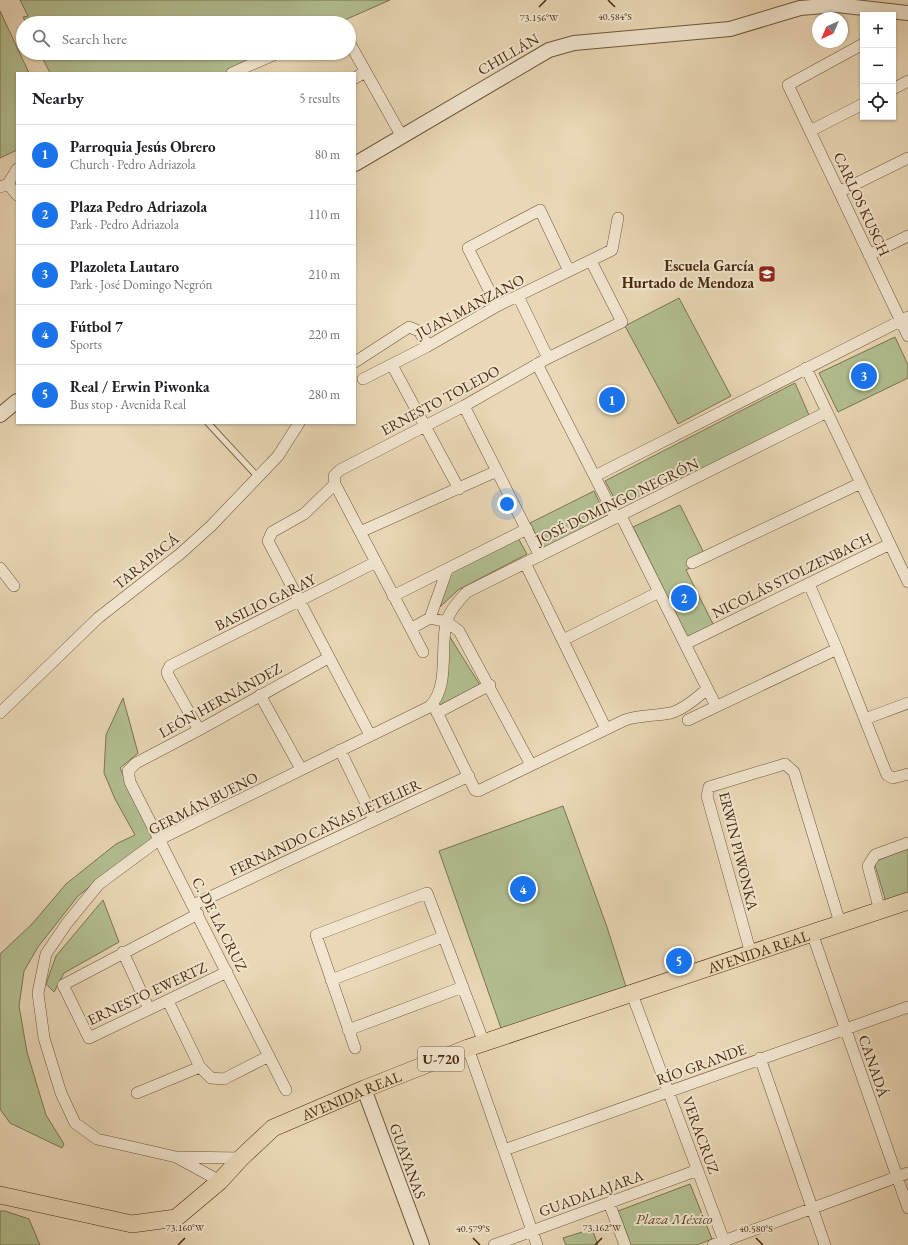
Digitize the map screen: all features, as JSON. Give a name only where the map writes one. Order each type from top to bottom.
[{"type":"main road","name":"AVENIDA REAL","points":[[0,1195],[132,1224],[176,1218],[220,1181],[241,1158],[274,1128],[364,1089],[476,1045],[908,901]]},
{"type":"street","name":"CHILLÁN","points":[[356,163],[400,136],[549,50],[574,43],[730,29],[800,8],[837,5],[908,13]]},
{"type":"street","name":"CARLOS KUSCH","points":[[860,46],[788,85],[869,255],[904,319],[908,336]]},
{"type":"street","points":[[356,55],[400,136]]},
{"type":"street","points":[[234,72],[262,60]]},
{"type":"street","points":[[356,77],[365,72]]},
{"type":"street","points":[[896,87],[908,81]]},
{"type":"street","points":[[810,131],[860,106]]},
{"type":"street","points":[[839,192],[908,158]]},
{"type":"street","points":[[16,170],[4,185],[16,194]]},
{"type":"street","points":[[497,306],[468,248],[540,210],[569,271]]},
{"type":"street","name":"JUAN MANZANO","points":[[363,379],[428,346],[497,306],[612,250],[618,218]]},
{"type":"street","points":[[869,255],[908,236]]},
{"type":"street","name":"ERNESTO TOLEDO","points":[[300,602],[268,541],[270,535],[275,530],[304,514],[335,484],[334,476],[340,470],[464,406],[548,358],[622,322],[591,261]]},
{"type":"street","points":[[518,296],[548,358]]},
{"type":"street","points":[[595,476],[904,319]]},
{"type":"street","points":[[356,361],[409,327],[419,331],[428,346]]},
{"type":"street","points":[[537,364],[595,476],[619,517],[659,592],[716,706]]},
{"type":"street","points":[[392,365],[458,489]]},
{"type":"street","points":[[806,368],[890,544],[905,567],[908,582]]},
{"type":"street","points":[[0,415],[16,402]]},
{"type":"street","points":[[464,406],[540,556]]},
{"type":"street","name":"JOSÉ DOMINGO NEGRÓN","points":[[447,622],[452,610],[467,592],[827,412]]},
{"type":"street","name":"TARAPACÁ","points":[[0,713],[98,618],[180,554],[211,526],[278,456],[298,424]]},
{"type":"street","points":[[360,532],[497,471]]},
{"type":"street","points":[[692,563],[861,483]]},
{"type":"street","points":[[335,484],[393,596],[412,628],[423,652]]},
{"type":"street","name":"JOSÉ DOMINGO NEGRÓN","points":[[393,596],[527,529]]},
{"type":"street","name":"NICOLÁS STOLZENBACH","points":[[685,644],[890,544]]},
{"type":"street","name":"BASILIO GARAY","points":[[200,730],[168,675],[168,668],[173,664],[300,602],[376,562]]},
{"type":"street","points":[[525,563],[606,729]]},
{"type":"street","points":[[0,568],[14,586]]},
{"type":"street","points":[[412,628],[430,618],[447,570]]},
{"type":"street","points":[[809,584],[837,649],[887,775],[893,778],[908,774]]},
{"type":"street","points":[[563,640],[659,592]]},
{"type":"street","points":[[300,602],[328,658],[370,735]]},
{"type":"street","points":[[430,618],[447,622],[459,631],[490,685],[531,765]]},
{"type":"street","points":[[447,622],[442,683],[435,708],[475,790],[481,790],[636,716],[672,712],[691,702],[707,690]]},
{"type":"street","points":[[688,720],[837,649]]},
{"type":"street","name":"LEÓN HERNÁNDEZ","points":[[128,771],[136,763],[200,730],[328,658]]},
{"type":"street","name":"GERMÁN BUENO","points":[[241,1158],[176,1157],[97,1139],[75,1123],[61,1093],[44,1038],[38,993],[46,954],[67,922],[99,884],[160,839],[429,707],[435,708],[490,685]]},
{"type":"street","points":[[260,695],[301,769]]},
{"type":"street","points":[[865,719],[908,703]]},
{"type":"street","points":[[340,750],[374,820]]},
{"type":"street","name":"ERWIN PIWONKA","points":[[751,954],[707,796],[709,787],[786,764],[791,767],[794,772],[840,923]]},
{"type":"street","name":"C. DE LA CRUZ","points":[[128,771],[130,782],[286,1090]]},
{"type":"street","name":"FERNANDO CAÑAS LETELIER","points":[[63,985],[196,910],[374,820],[468,776]]},
{"type":"street","points":[[880,911],[868,866],[875,855],[908,843]]},
{"type":"street","points":[[355,1048],[316,934],[427,893],[463,987],[476,1045],[504,1150],[536,1245]]},
{"type":"street","name":"CANADÁ","points":[[812,933],[846,1029],[903,1175],[908,1208]]},
{"type":"street","points":[[331,980],[443,936]]},
{"type":"street","points":[[123,952],[149,1009]]},
{"type":"street","name":"ERNESTO EWERTZ","points":[[63,985],[88,1038],[227,972]]},
{"type":"street","points":[[348,1030],[463,987]]},
{"type":"street","name":"VERACRUZ","points":[[632,994],[724,1241]]},
{"type":"street","points":[[168,1001],[200,1067],[211,1078],[224,1079],[269,1056]]},
{"type":"street","name":"RÍO GRANDE","points":[[504,1150],[760,1058],[908,1007]]},
{"type":"street","points":[[760,1058],[825,1245]]},
{"type":"street","points":[[137,1093],[200,1067]]},
{"type":"street","name":"GUAYANAS","points":[[364,1089],[422,1245]]},
{"type":"street","name":"GERMÁN BUENO","points":[[176,1157],[220,1181]]},
{"type":"street","name":"GUADALAJARA","points":[[494,1245],[698,1170]]},
{"type":"street","points":[[713,1245],[903,1175]]},
{"type":"street","points":[[609,1203],[625,1245]]},
{"type":"lane","points":[[209,424],[258,477]]},
{"type":"green space","points":[[20,0],[390,0],[354,16],[28,16]]},
{"type":"green space","points":[[0,11],[16,45],[16,60],[23,60],[29,72],[16,72],[16,150],[0,158]]},
{"type":"green space","points":[[44,60],[254,60],[227,72],[50,72]]},
{"type":"green space","points":[[679,298],[731,396],[678,424],[625,326]]},
{"type":"green space","points":[[895,337],[908,365],[908,378],[838,412],[819,373]]},
{"type":"green space","points":[[795,383],[812,422],[618,505],[605,481]]},
{"type":"green space","points":[[594,491],[607,518],[543,549],[530,523]]},
{"type":"green space","points":[[680,505],[707,559],[710,558],[686,570],[714,626],[688,638],[633,527]]},
{"type":"green space","points":[[518,538],[527,554],[458,590],[440,607],[450,573]]},
{"type":"green space","points":[[448,634],[480,685],[438,706]]},
{"type":"green space","points":[[123,698],[138,753],[120,768],[148,829],[154,837],[78,896],[38,947],[24,971],[19,1006],[27,1052],[46,1115],[64,1144],[62,1148],[10,1123],[0,1109],[0,954],[32,924],[66,884],[116,844],[135,835],[115,799],[104,773],[106,735]]},
{"type":"green space","points":[[563,806],[607,927],[627,990],[502,1031],[439,851]]},
{"type":"green space","points":[[908,848],[908,894],[886,902],[874,862]]},
{"type":"green space","points":[[103,900],[119,942],[64,973],[54,992],[46,984],[56,956]]},
{"type":"green space","name":"Plaza México","points":[[690,1184],[712,1239],[697,1245],[631,1245],[618,1211]]},
{"type":"green space","points":[[0,1211],[5,1211],[29,1219],[40,1245],[0,1245]]},
{"type":"green space","points":[[592,1229],[598,1245],[566,1245],[563,1238]]},
{"type":"place","name":"Escuela García Hurtado de Mendoza","points":[[767,274]]},
{"type":"place","name":"Plazoleta Lautaro","points":[[864,376]]},
{"type":"place","name":"Parroquia Jesús Obrero","points":[[612,400]]},
{"type":"place","name":"Plaza Pedro Adriazola","points":[[684,598]]},
{"type":"place","name":"Fútbol 7","points":[[523,889]]},
{"type":"place","name":"Real / Erwin Piwonka","points":[[679,961]]}]
